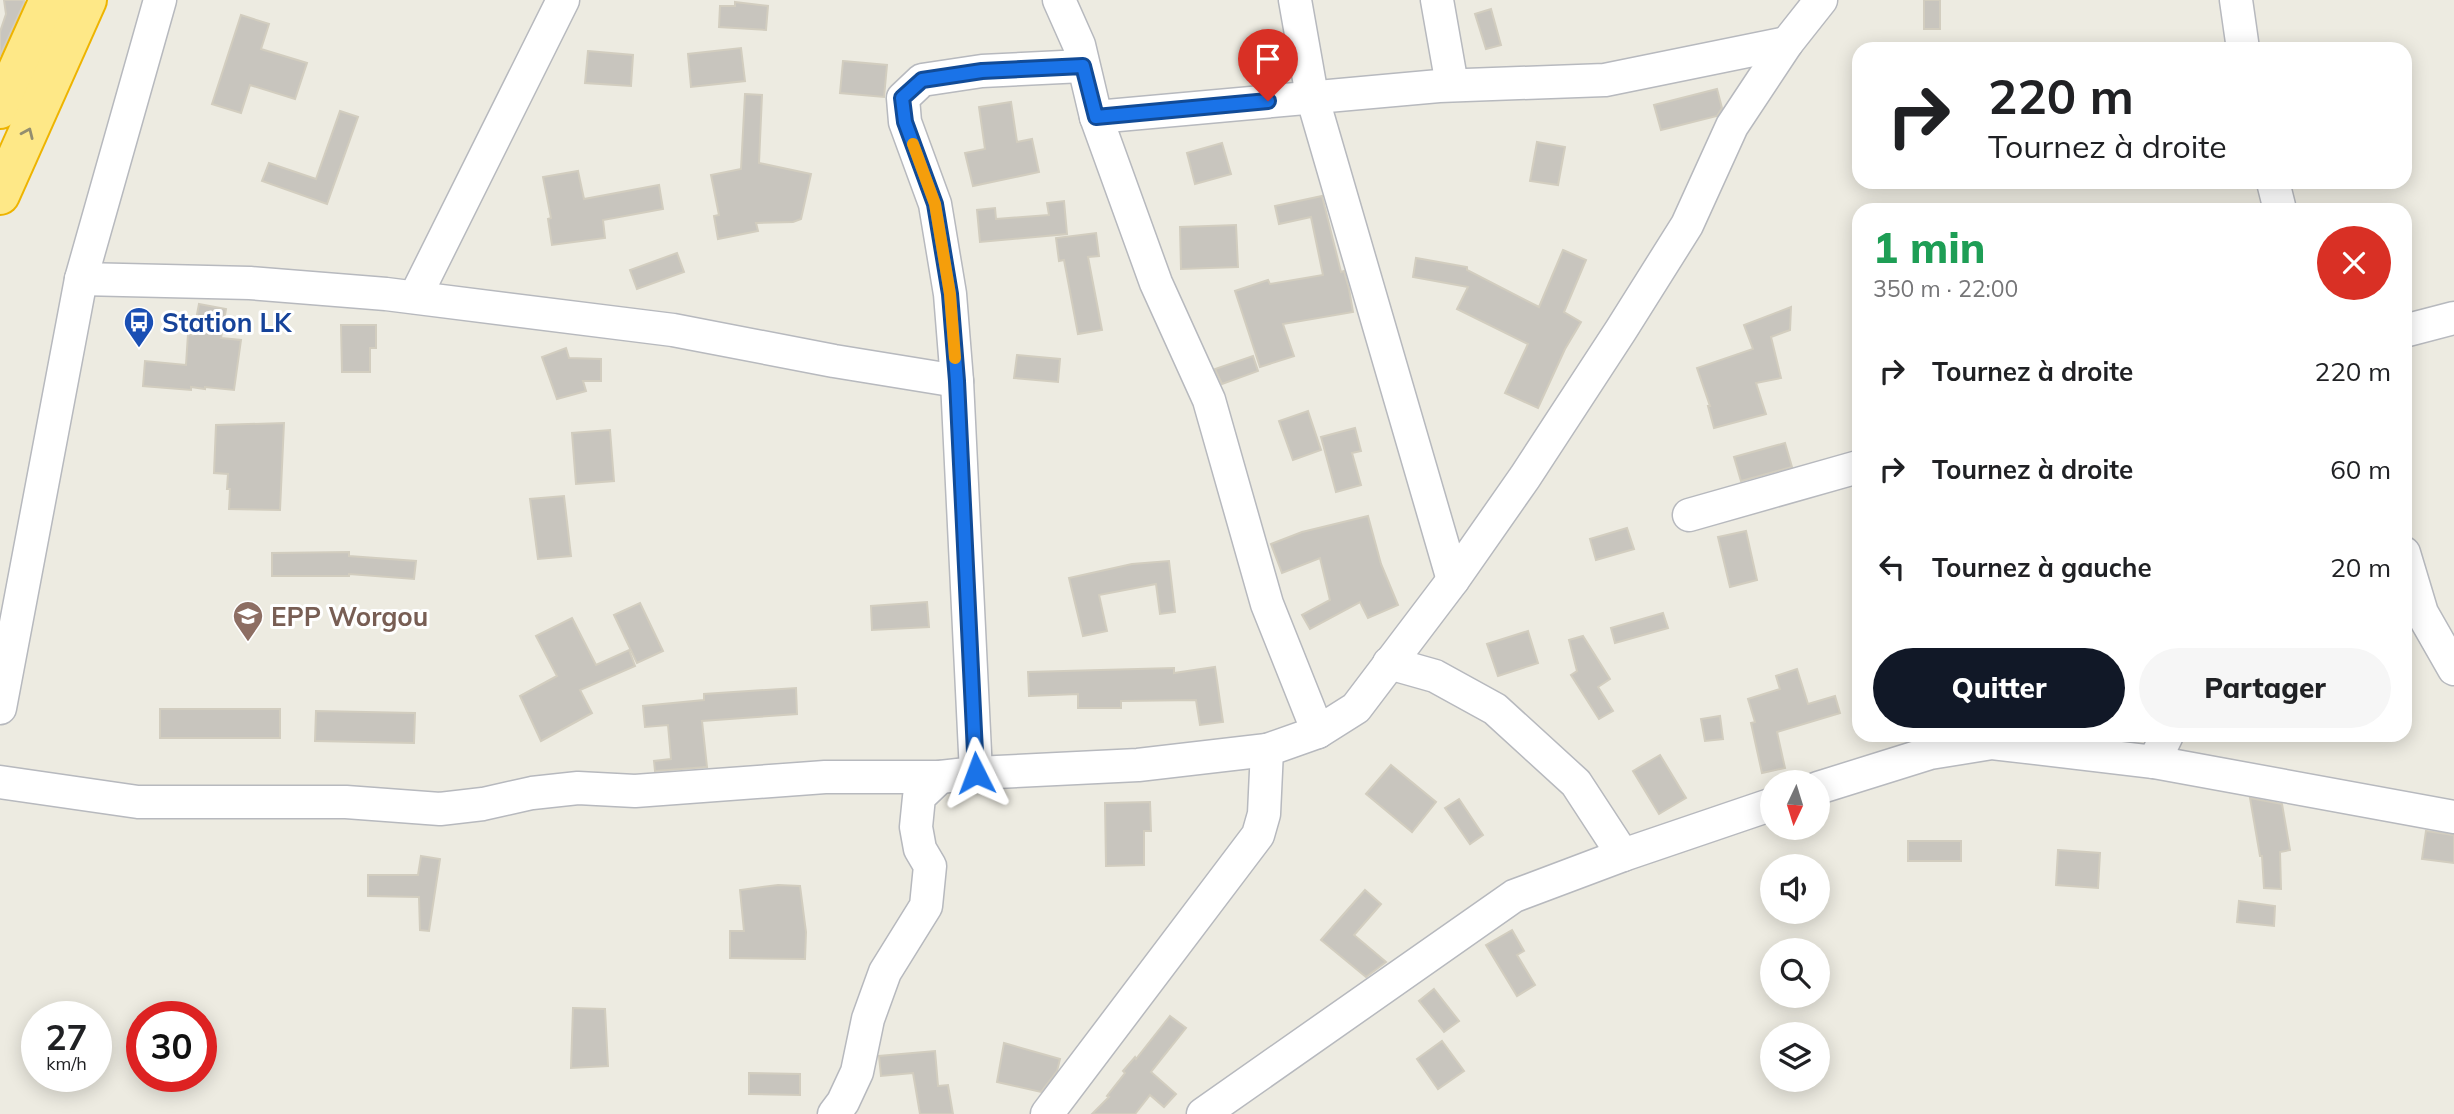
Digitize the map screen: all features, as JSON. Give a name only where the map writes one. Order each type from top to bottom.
[{"type":"highway","points":[[0,109],[49,0]]},
{"type":"highway","points":[[0,195],[87,0]]},
{"type":"street","points":[[0,708],[12,566],[81,279],[160,0]]},
{"type":"street","points":[[415,297],[563,0]]},
{"type":"street","points":[[1059,0],[1079,45],[1096,117],[1156,283],[1209,400],[1267,604],[1318,732]]},
{"type":"street","points":[[1295,0],[1312,96],[1453,580]]},
{"type":"street","points":[[1437,0],[1452,85]]},
{"type":"street","points":[[0,782],[138,802],[346,802],[440,809],[578,788],[635,791],[825,777],[940,777],[1127,766],[1267,750],[1318,732],[1356,708],[1453,580],[1532,465],[1687,225],[1732,126],[1787,43],[1821,0]]},
{"type":"street","points":[[2236,0],[2242,42]]},
{"type":"street","points":[[1096,117],[1452,85],[1605,80],[1787,43]]},
{"type":"street","points":[[976,773],[957,381],[950,294],[935,204],[905,122],[902,98],[922,80],[982,71],[1083,66]]},
{"type":"street","points":[[81,279],[250,283],[415,297],[673,330],[957,381]]},
{"type":"street","points":[[2412,329],[2454,318]]},
{"type":"street","points":[[1689,515],[1852,469]]},
{"type":"street","points":[[2412,580],[2422,613],[2454,669]]},
{"type":"street","points":[[1389,663],[1435,676],[1495,709],[1576,783],[1623,855]]},
{"type":"street","points":[[1830,784],[1930,753],[1977,742]]},
{"type":"street","points":[[2041,742],[2160,749],[2454,817]]},
{"type":"street","points":[[1046,1114],[1258,835],[1264,814],[1267,750]]},
{"type":"street","points":[[834,1114],[843,1102],[857,1072],[867,1019],[885,972],[926,906],[930,866],[920,849],[916,827],[919,797],[940,777]]},
{"type":"street","points":[[1203,1114],[1514,895],[1760,808]]},
{"type":"building","points":[[4,0],[24,0],[24,3],[0,56],[0,32],[6,14]]},
{"type":"building","points":[[1924,0],[1940,0],[1940,29],[1924,29]]},
{"type":"building","points":[[735,2],[768,6],[766,30],[719,27],[720,6],[735,6]]},
{"type":"building","points":[[1491,9],[1501,45],[1486,49],[1475,14]]},
{"type":"building","points":[[241,15],[269,24],[261,49],[307,63],[295,99],[250,85],[241,113],[212,104]]},
{"type":"building","points":[[741,48],[745,81],[691,87],[688,54]]},
{"type":"building","points":[[588,51],[633,55],[631,86],[585,83]]},
{"type":"building","points":[[843,61],[887,65],[884,97],[840,93]]},
{"type":"building","points":[[1717,89],[1722,108],[1717,116],[1661,130],[1654,105]]},
{"type":"building","points":[[745,94],[762,95],[759,163],[811,174],[801,219],[793,222],[756,223],[758,231],[718,239],[714,216],[719,215],[711,175],[741,169]]},
{"type":"building","points":[[1011,102],[1017,142],[1032,139],[1039,172],[973,186],[965,153],[985,149],[979,107]]},
{"type":"building","points":[[340,111],[358,117],[327,204],[262,181],[269,163],[316,179]]},
{"type":"building","points":[[1537,142],[1565,147],[1558,185],[1530,181]]},
{"type":"building","points":[[1222,143],[1231,174],[1195,184],[1187,153]]},
{"type":"building","points":[[578,171],[584,199],[659,185],[663,209],[603,220],[605,238],[552,245],[548,219],[551,218],[543,177]]},
{"type":"building","points":[[1322,196],[1353,312],[1283,324],[1294,356],[1260,367],[1235,291],[1268,280],[1270,284],[1323,275],[1311,217],[1279,224],[1275,206]]},
{"type":"building","points":[[1064,201],[1067,234],[980,242],[977,210],[995,208],[996,219],[1049,215],[1047,203]]},
{"type":"building","points":[[1236,225],[1238,267],[1181,269],[1180,227]]},
{"type":"building","points":[[1096,233],[1099,256],[1088,257],[1102,330],[1078,334],[1064,260],[1059,261],[1056,238]]},
{"type":"building","points":[[1563,250],[1586,260],[1564,312],[1581,322],[1565,349],[1538,408],[1505,393],[1528,344],[1457,309],[1468,287],[1413,277],[1416,258],[1467,267],[1467,270],[1539,307]]},
{"type":"building","points":[[677,253],[684,272],[637,289],[630,270]]},
{"type":"building","points":[[199,304],[226,309],[221,338],[241,340],[234,390],[143,386],[145,361],[186,365],[188,334],[193,335]]},
{"type":"building","points":[[1791,307],[1790,330],[1771,337],[1781,378],[1756,383],[1766,414],[1714,428],[1710,406],[1697,368],[1753,349],[1744,325]]},
{"type":"building","points":[[341,325],[376,325],[376,348],[370,348],[370,372],[342,372]]},
{"type":"building","points":[[566,348],[569,358],[601,359],[601,381],[583,381],[586,391],[557,399],[542,357]]},
{"type":"building","points":[[1017,355],[1060,359],[1058,382],[1014,378]]},
{"type":"building","points":[[1253,356],[1258,371],[1222,384],[1215,369]]},
{"type":"building","points":[[1308,411],[1321,450],[1293,460],[1279,421]]},
{"type":"building","points":[[284,423],[280,510],[229,509],[228,474],[214,473],[216,425]]},
{"type":"building","points":[[1355,428],[1361,451],[1352,453],[1361,485],[1336,492],[1321,437]]},
{"type":"building","points":[[610,430],[614,481],[576,484],[572,433]]},
{"type":"building","points":[[1785,443],[1792,467],[1741,481],[1734,457]]},
{"type":"building","points":[[564,496],[571,556],[538,559],[530,499]]},
{"type":"building","points":[[1368,516],[1381,564],[1398,605],[1368,618],[1360,602],[1310,629],[1302,615],[1330,600],[1320,558],[1282,573],[1271,544],[1302,532]]},
{"type":"building","points":[[1627,528],[1634,549],[1596,560],[1590,539]]},
{"type":"building","points":[[1746,531],[1757,580],[1730,587],[1718,537]]},
{"type":"building","points":[[349,552],[349,556],[416,561],[414,579],[349,574],[272,576],[272,553]]},
{"type":"building","points":[[1169,561],[1175,612],[1160,614],[1156,584],[1099,595],[1107,631],[1083,636],[1069,578],[1132,564]]},
{"type":"building","points":[[927,602],[929,627],[872,630],[871,606]]},
{"type":"building","points":[[640,603],[663,651],[637,663],[614,615]]},
{"type":"building","points":[[1663,613],[1668,628],[1615,643],[1611,628]]},
{"type":"building","points":[[572,618],[596,665],[629,650],[635,666],[580,690],[592,713],[541,741],[520,696],[557,676],[536,636]]},
{"type":"building","points":[[1528,631],[1538,663],[1498,676],[1487,644]]},
{"type":"building","points":[[1583,636],[1610,679],[1598,687],[1613,711],[1599,719],[1571,675],[1577,671],[1569,640]]},
{"type":"building","points":[[1215,667],[1223,722],[1200,725],[1196,700],[1121,701],[1121,708],[1078,708],[1078,694],[1029,696],[1028,672],[1174,668],[1174,673]]},
{"type":"building","points":[[1797,669],[1808,704],[1835,696],[1840,713],[1777,732],[1785,768],[1761,770],[1751,723],[1755,722],[1748,699],[1780,689],[1776,676]]},
{"type":"building","points":[[796,688],[797,714],[702,721],[707,767],[655,771],[654,761],[671,759],[668,725],[645,727],[643,706],[704,700],[704,694]]},
{"type":"building","points":[[160,709],[280,709],[280,738],[160,738]]},
{"type":"building","points":[[316,711],[415,713],[414,743],[315,741]]},
{"type":"building","points":[[1720,716],[1723,739],[1705,741],[1701,719]]},
{"type":"building","points":[[1660,755],[1686,798],[1659,814],[1633,771]]},
{"type":"building","points":[[1391,765],[1436,802],[1412,832],[1366,794]]},
{"type":"building","points":[[2250,798],[2282,804],[2290,850],[2280,852],[2281,889],[2264,888],[2262,856]]},
{"type":"building","points":[[1459,799],[1483,835],[1470,844],[1445,808]]},
{"type":"building","points":[[1150,802],[1151,831],[1144,831],[1144,865],[1106,866],[1105,803]]},
{"type":"building","points":[[2426,831],[2454,835],[2454,863],[2422,859]]},
{"type":"building","points":[[1908,841],[1961,841],[1961,861],[1908,861]]},
{"type":"building","points":[[2058,850],[2100,853],[2098,888],[2056,885]]},
{"type":"building","points":[[421,856],[440,859],[429,931],[420,930],[419,897],[368,896],[368,875],[418,875]]},
{"type":"building","points":[[778,885],[800,886],[806,932],[805,959],[730,958],[730,931],[744,931],[740,890]]},
{"type":"building","points":[[1365,890],[1381,904],[1354,935],[1386,962],[1366,977],[1321,940]]},
{"type":"building","points":[[2239,901],[2275,906],[2274,926],[2237,922]]},
{"type":"building","points":[[1512,930],[1524,951],[1517,955],[1535,985],[1517,996],[1486,945]]},
{"type":"building","points":[[1434,989],[1459,1021],[1444,1032],[1419,1001]]},
{"type":"building","points":[[573,1008],[605,1009],[608,1066],[571,1068]]},
{"type":"building","points":[[1170,1016],[1186,1028],[1151,1072],[1176,1094],[1164,1107],[1150,1095],[1135,1114],[1092,1114],[1109,1097],[1107,1096],[1125,1073],[1123,1071]]},
{"type":"building","points":[[1442,1041],[1464,1071],[1438,1089],[1417,1059]]},
{"type":"building","points":[[1004,1043],[1060,1059],[1057,1071],[1041,1092],[997,1082]]},
{"type":"building","points":[[935,1051],[938,1086],[948,1085],[953,1114],[920,1114],[913,1073],[881,1076],[879,1056]]},
{"type":"building","points":[[749,1073],[800,1074],[800,1095],[749,1094]]},
{"type":"slow traffic","points":[[913,144],[935,204],[950,294],[955,358]]},
{"type":"place","name":"Station LK","points":[[139,349]]},
{"type":"place","name":"EPP Worgou","points":[[248,643]]},
{"type":"route","points":[[976,773],[957,381],[950,294],[935,204],[905,122],[902,98],[922,80],[982,71],[1083,66],[1096,117],[1268,101]]}]
